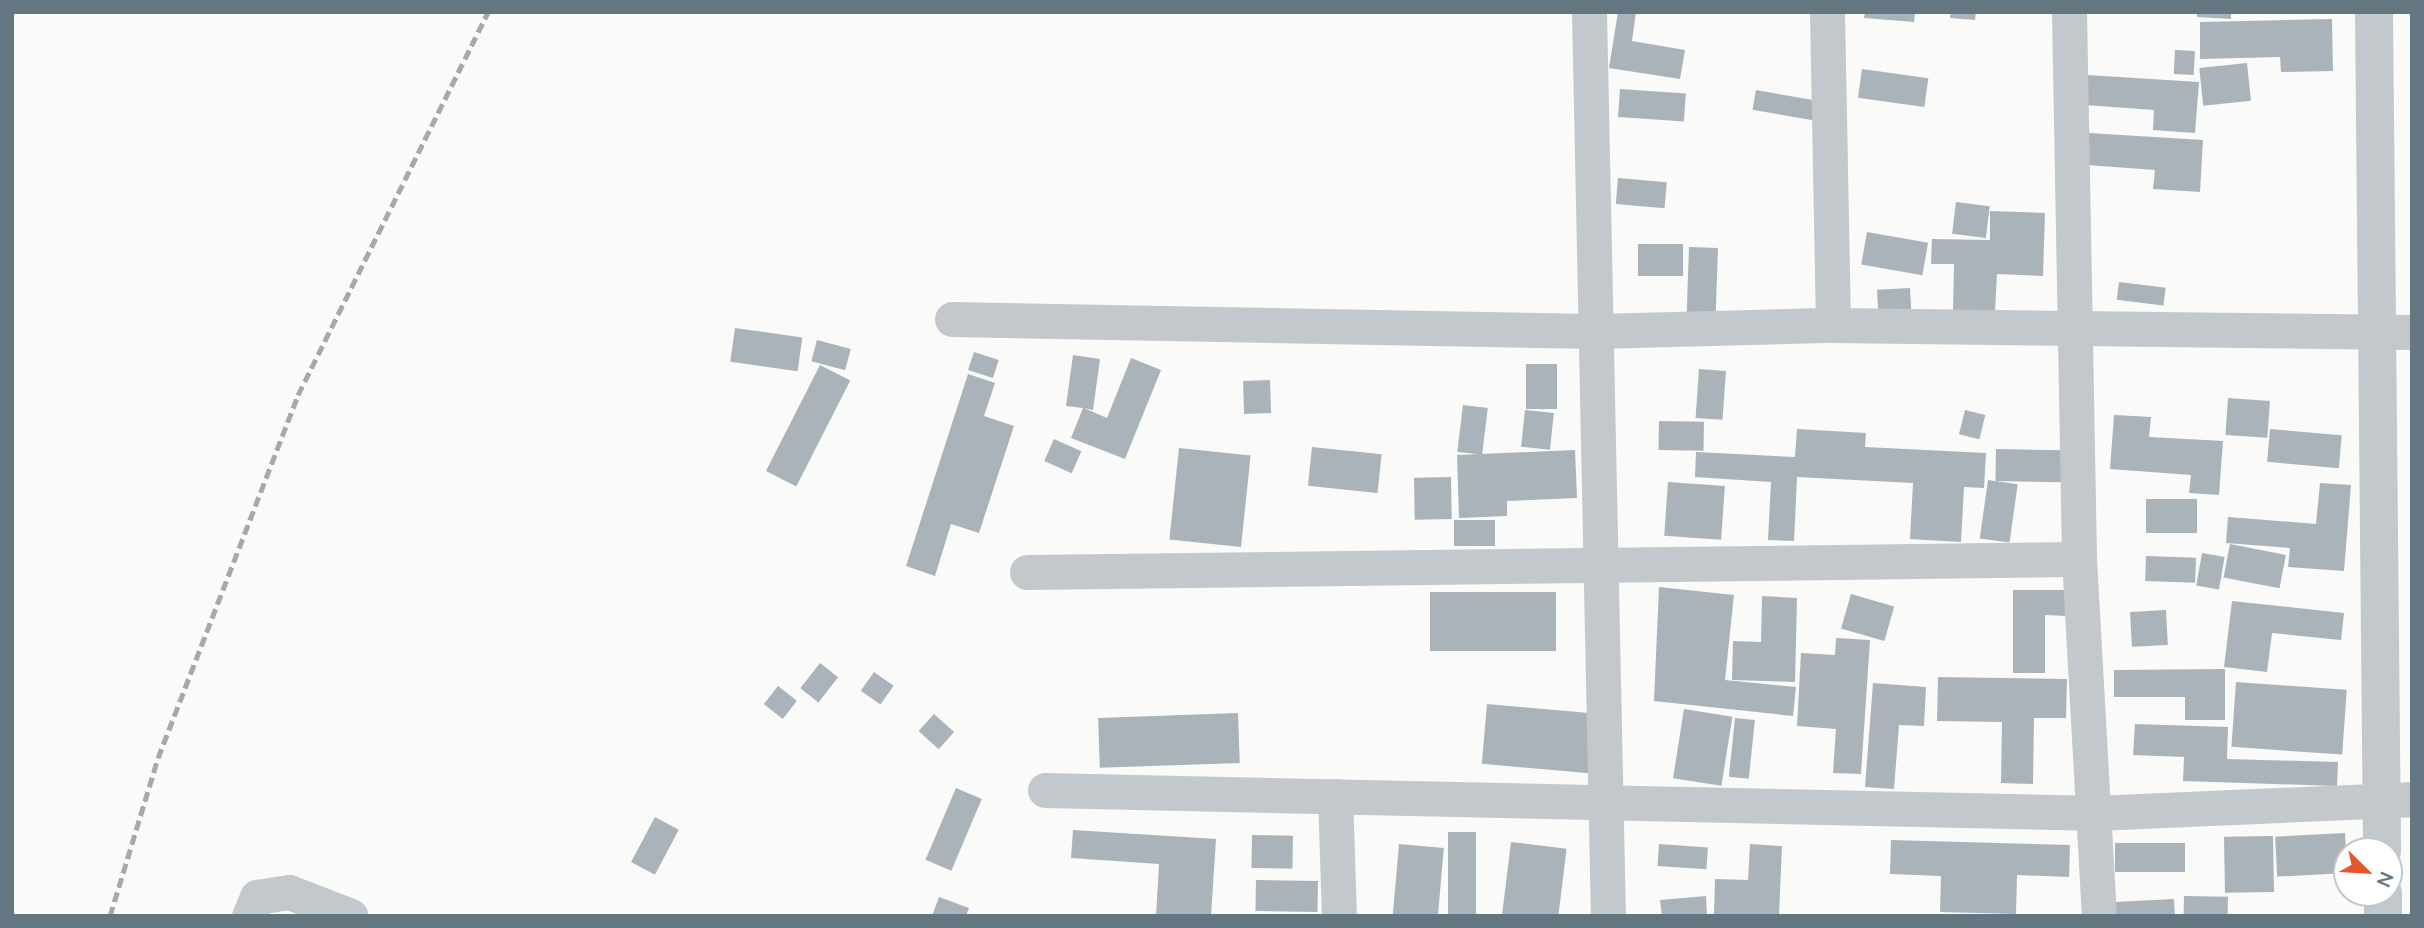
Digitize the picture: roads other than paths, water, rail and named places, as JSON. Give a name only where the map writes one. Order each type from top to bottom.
[{"type":"street","points":[[1589,12],[1608,916]]},
{"type":"street","points":[[1827,12],[1833,325]]},
{"type":"street","points":[[2069,12],[2079,559],[2096,813],[2099,916]]},
{"type":"street","points":[[2374,12],[2395,333],[2397,801],[2386,837]]},
{"type":"street","points":[[952,319],[1596,331],[1833,325],[2075,326],[2395,333]]},
{"type":"street","points":[[1027,572],[1602,561],[2079,559]]},
{"type":"street","points":[[1045,790],[2096,813],[2397,801]]},
{"type":"street","points":[[1335,796],[1339,916]]},
{"type":"street","points":[[249,916],[257,897],[289,892],[351,916]]},
{"type":"railway","points":[[110,916],[158,758],[298,395],[488,12]]}]
